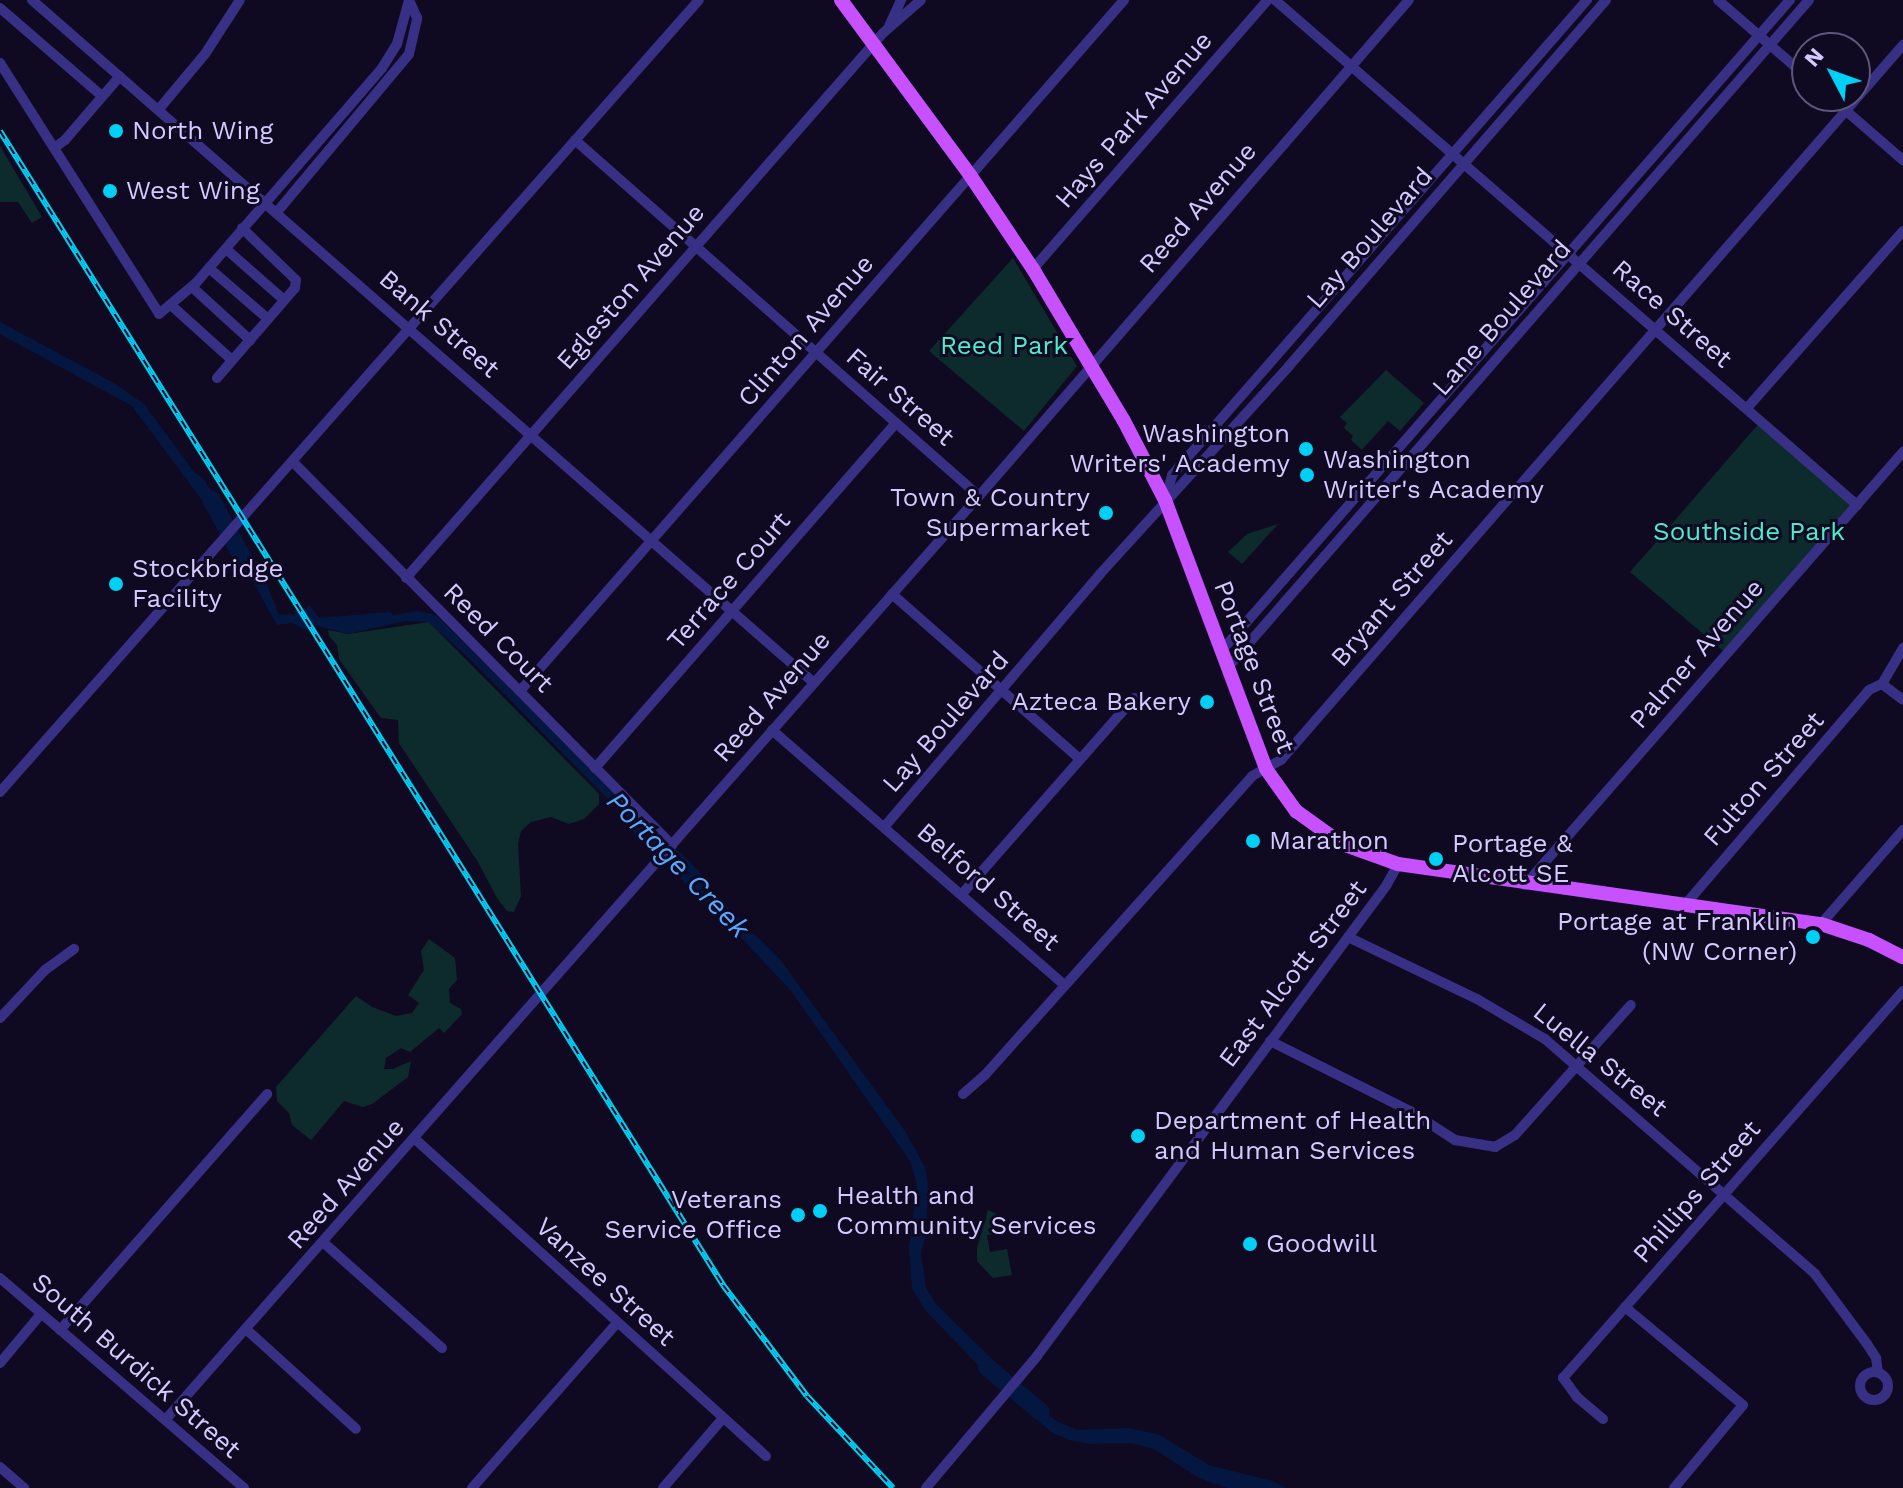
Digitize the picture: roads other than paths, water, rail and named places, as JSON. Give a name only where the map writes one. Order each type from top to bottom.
[{"type":"main road","name":"Portage Street","points":[[841,0],[970,175],[1092,365],[1165,500],[1266,769],[1296,811],[1342,844],[1398,864],[1525,885],[1821,924],[1869,940],[1903,957]]},
{"type":"street","name":"Bank Street","points":[[32,0],[411,327],[814,683]]},
{"type":"street","points":[[159,109],[205,54],[240,0]]},
{"type":"street","points":[[0,63],[159,314],[192,287],[382,68],[397,44],[409,0]]},
{"type":"street","points":[[277,212],[409,54],[417,27],[415,9],[409,0]]},
{"type":"street","points":[[0,792],[699,0]]},
{"type":"street","name":"Egleston Avenue","points":[[406,578],[889,26],[901,0]]},
{"type":"street","name":"Egleston Avenue","points":[[889,26],[909,14],[921,0]]},
{"type":"street","name":"Clinton Avenue","points":[[520,691],[1124,0]]},
{"type":"street","name":"Hays Park Avenue","points":[[1033,269],[1268,0]]},
{"type":"street","name":"Race Street","points":[[1275,0],[1857,505]]},
{"type":"street","name":"Reed Avenue","points":[[166,1419],[979,496],[1409,0]]},
{"type":"street","name":"Lay Boulevard","points":[[1165,500],[1172,475],[1587,0]]},
{"type":"street","name":"Lay Boulevard","points":[[885,826],[1165,500],[1181,487],[1275,381],[1606,0]]},
{"type":"street","points":[[1718,0],[1791,63]]},
{"type":"street","name":"Lane Boulevard","points":[[1223,649],[1790,0]]},
{"type":"street","name":"Lane Boulevard","points":[[1229,666],[1809,0]]},
{"type":"street","points":[[0,8],[102,96]]},
{"type":"street","points":[[1549,44],[1560,53]]},
{"type":"street","name":"Bryant Street","points":[[1871,82],[1903,45]]},
{"type":"street","points":[[54,148],[120,76]]},
{"type":"street","name":"Bryant Street","points":[[963,1094],[985,1075],[1252,776],[1286,755],[1845,112]]},
{"type":"street","points":[[1847,112],[1903,160]]},
{"type":"street","name":"Fair Street","points":[[575,140],[979,496]]},
{"type":"street","points":[[1665,143],[1676,153]]},
{"type":"street","points":[[217,378],[295,288],[296,280],[242,228]]},
{"type":"street","points":[[1747,408],[1903,231]]},
{"type":"street","points":[[226,249],[284,300]]},
{"type":"street","points":[[1360,260],[1371,270]]},
{"type":"street","points":[[209,268],[268,319]]},
{"type":"street","points":[[192,287],[250,340]]},
{"type":"street","points":[[172,306],[232,360]]},
{"type":"street","points":[[1263,371],[1275,381]]},
{"type":"street","points":[[1463,374],[1475,384]]},
{"type":"street","name":"Terrace Court","points":[[595,768],[896,423]]},
{"type":"street","name":"Palmer Avenue","points":[[1525,885],[1903,452]]},
{"type":"street","name":"Reed Court","points":[[293,462],[595,768],[668,849]]},
{"type":"street","points":[[1363,491],[1373,500]]},
{"type":"street","points":[[892,594],[1080,759]]},
{"type":"street","name":"Fulton Street","points":[[1684,906],[1869,690],[1881,684],[1903,648]]},
{"type":"street","points":[[1881,684],[1903,700]]},
{"type":"street","points":[[962,894],[1134,698]]},
{"type":"street","name":"Belford Street","points":[[772,730],[1064,985]]},
{"type":"street","points":[[1821,924],[1903,830]]},
{"type":"street","name":"East Alcott Street","points":[[926,1488],[1017,1382],[1348,937],[1398,864]]},
{"type":"street","name":"Luella Street","points":[[1348,937],[1516,1019],[1575,1064],[1722,1196],[1815,1274],[1867,1344],[1876,1358],[1878,1372]]},
{"type":"street","points":[[0,1018],[59,958],[74,949]]},
{"type":"street","name":"Phillips Street","points":[[1603,1419],[1577,1397],[1563,1378],[1903,991]]},
{"type":"street","points":[[1270,1041],[1410,1111],[1443,1134],[1484,1147],[1495,1147],[1515,1135],[1575,1064],[1585,1061],[1631,1005]]},
{"type":"street","points":[[60,1330],[267,1094]]},
{"type":"street","name":"Vanzee Street","points":[[415,1139],[766,1456]]},
{"type":"street","points":[[324,1243],[442,1348]]},
{"type":"street","name":"South Burdick Street","points":[[0,1278],[244,1488]]},
{"type":"street","points":[[1625,1307],[1743,1405],[1674,1488]]},
{"type":"street","points":[[0,1363],[41,1314]]},
{"type":"street","points":[[472,1488],[617,1323]]},
{"type":"street","points":[[247,1330],[356,1429]]},
{"type":"street","points":[[663,1488],[723,1418]]},
{"type":"street","points":[[0,1467],[24,1488]]},
{"type":"water","points":[[0,322],[114,383],[144,404],[194,472],[204,479],[224,517],[219,523],[132,406],[0,334]]},
{"type":"water","points":[[243,540],[261,570],[279,615],[294,614],[310,606],[319,618],[418,611],[436,615],[658,837],[652,844],[474,663],[429,622],[405,621],[348,634],[314,625],[306,630],[292,623],[277,625],[235,549]]},
{"type":"water","points":[[679,859],[779,958],[905,1131],[925,1167],[928,1184],[926,1234],[921,1254],[926,1288],[935,1303],[999,1366],[1007,1377],[999,1387],[926,1311],[912,1289],[909,1247],[917,1185],[910,1161],[792,992],[674,866]]},
{"type":"water","points":[[1026,1393],[1056,1421],[1077,1430],[1127,1428],[1158,1434],[1209,1465],[1273,1481],[1286,1488],[1227,1488],[1199,1478],[1154,1449],[1131,1443],[1072,1441],[1051,1432],[1018,1403]]},
{"type":"waterway","name":"Portage Creek","points":[[211,499],[248,568]]},
{"type":"waterway","name":"Portage Creek","points":[[638,824],[694,879]]},
{"type":"waterway","name":"Portage Creek","points":[[987,1367],[1041,1412]]},
{"type":"railway","points":[[0,131],[723,1285],[807,1396],[893,1488]]},
{"type":"place","name":"North Wing","points":[[116,131]]},
{"type":"place","name":"West Wing","points":[[110,191]]},
{"type":"place","name":"Washington Writers' Academy","points":[[1306,449]]},
{"type":"place","name":"Washington Writer's Academy","points":[[1307,475]]},
{"type":"place","name":"Town & Country Supermarket","points":[[1106,513]]},
{"type":"place","name":"Stockbridge Facility","points":[[116,584]]},
{"type":"place","name":"Azteca Bakery","points":[[1207,702]]},
{"type":"place","name":"Marathon","points":[[1253,841]]},
{"type":"place","name":"Portage & Alcott SE","points":[[1436,859]]},
{"type":"place","name":"Portage at Franklin (NW Corner)","points":[[1813,937]]},
{"type":"place","name":"Department of Health and Human Services","points":[[1138,1136]]},
{"type":"place","name":"Health and Community Services","points":[[820,1211]]},
{"type":"place","name":"Veterans Service Office","points":[[798,1215]]},
{"type":"place","name":"Goodwill","points":[[1250,1244]]},
{"type":"park label","name":"Reed Park","points":[[1004,346]]},
{"type":"park label","name":"Southside Park","points":[[1749,532]]}]
